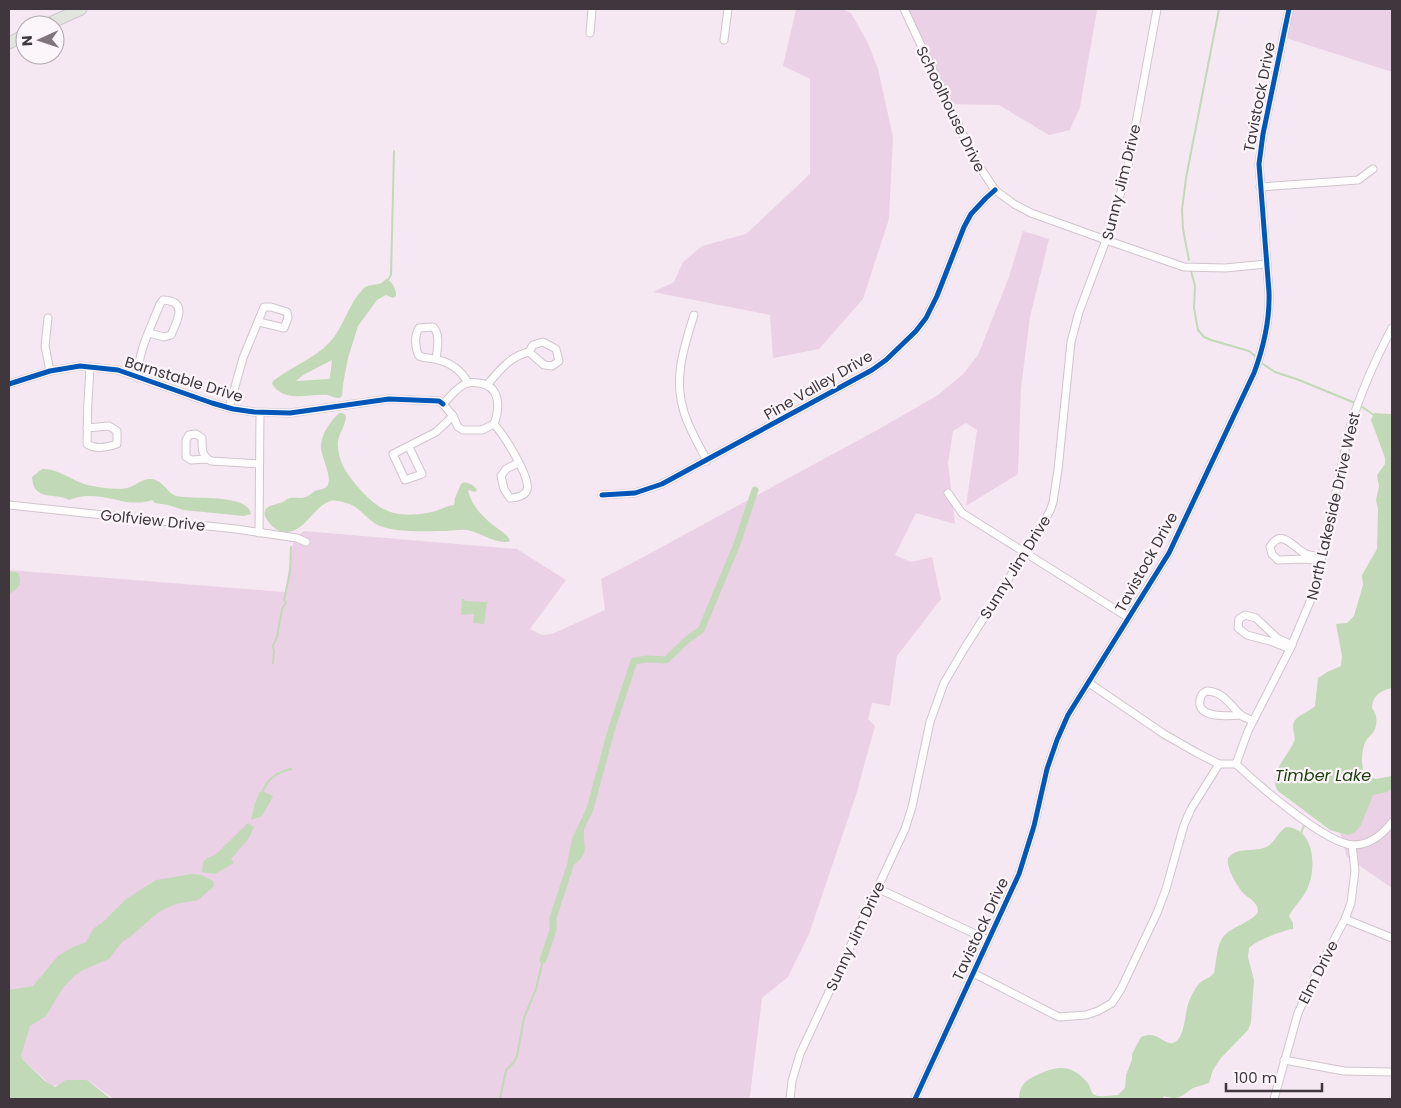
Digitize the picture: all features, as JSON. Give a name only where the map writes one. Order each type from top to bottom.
[{"type":"main road","points":[[65,16],[81,9]]},
{"type":"street","points":[[590,33],[592,9]]},
{"type":"street","points":[[724,40],[728,9]]},
{"type":"street","name":"Schoolhouse Drive","points":[[904,9],[975,160],[995,190],[1023,209],[1184,267],[1225,268],[1267,264]]},
{"type":"street","name":"Sunny Jim Drive","points":[[790,1099],[792,1081],[800,1054],[905,829],[912,806],[930,722],[944,683],[1050,511],[1058,470],[1071,342],[1079,312],[1106,240],[1128,166],[1157,9]]},
{"type":"street","name":"Tavistock Drive","points":[[915,1099],[1026,856],[1047,769],[1068,715],[1169,553],[1254,373],[1264,343],[1269,312],[1259,164],[1261,144],[1289,9]]},
{"type":"street","points":[[1260,187],[1358,180],[1373,169]]},
{"type":"street","name":"Pine Valley Drive","points":[[602,495],[648,490],[662,484],[872,370],[892,355],[926,318],[971,214],[995,190]]},
{"type":"street","points":[[138,378],[137,368],[149,333],[160,304],[163,300],[167,300],[177,304],[180,308],[180,314],[171,335],[164,337],[149,333]]},
{"type":"street","points":[[694,315],[680,362],[679,390],[687,422],[707,461]]},
{"type":"street","points":[[48,318],[45,346],[50,371]]},
{"type":"street","points":[[229,408],[243,358],[259,322]]},
{"type":"street","points":[[436,360],[436,330],[432,327],[419,328],[416,351],[419,356],[423,358],[436,360],[443,361],[461,372],[468,383]]},
{"type":"street","name":"North Lakeside Drive West","points":[[1236,764],[1253,721],[1291,647],[1314,592],[1354,412],[1392,328]]},
{"type":"street","points":[[487,385],[512,359],[528,352]]},
{"type":"street","name":"Barnstable Drive","points":[[9,384],[50,371],[80,366],[118,370],[229,408],[260,413],[297,412],[389,399],[440,401],[443,404]]},
{"type":"street","points":[[87,428],[110,426],[117,431],[117,444],[107,448],[91,447],[87,444],[87,428],[90,367]]},
{"type":"street","points":[[468,383],[487,385],[498,399],[499,408],[494,424],[482,430],[463,430],[458,427],[453,416],[443,404],[460,387],[468,383]]},
{"type":"street","points":[[259,533],[260,413]]},
{"type":"street","points":[[409,447],[422,474],[405,480],[393,454],[436,432],[453,416]]},
{"type":"street","points":[[494,424],[509,444],[518,463],[527,488],[526,492],[522,495],[510,498],[504,489],[501,476],[506,469],[518,463]]},
{"type":"street","points":[[207,459],[218,462],[259,464]]},
{"type":"street","points":[[948,493],[962,513],[1129,618]]},
{"type":"street","name":"Golfview Drive","points":[[9,505],[236,529],[298,538],[306,542]]},
{"type":"street","points":[[1282,538],[1288,540],[1306,554],[1321,559],[1278,560],[1272,554],[1270,547],[1274,541],[1282,538]]},
{"type":"street","points":[[1245,615],[1253,616],[1277,638],[1291,647],[1247,635],[1238,628],[1239,619],[1245,615]]},
{"type":"street","points":[[1089,683],[1164,734],[1204,757],[1219,764],[1236,764],[1263,788],[1337,841],[1352,845],[1371,841],[1383,833],[1392,822]]},
{"type":"street","points":[[1241,715],[1238,710],[1218,694],[1207,691],[1202,693],[1199,705],[1203,711],[1214,715],[1241,715],[1253,721]]},
{"type":"street","points":[[973,973],[1059,1017],[1086,1016],[1112,1003],[1121,989],[1150,930],[1166,889],[1184,825],[1195,802],[1219,764]]},
{"type":"street","name":"Elm Drive","points":[[1274,1099],[1298,1014],[1351,903],[1355,871],[1352,845]]},
{"type":"street","points":[[877,888],[988,940]]},
{"type":"street","points":[[1345,919],[1392,938]]},
{"type":"street","points":[[1284,1060],[1344,1071],[1392,1072]]},
{"type":"shaded area","points":[[796,9],[843,9],[851,13],[867,41],[878,69],[893,137],[889,219],[863,299],[819,349],[773,358],[770,315],[653,292],[674,282],[683,262],[702,246],[746,234],[810,174],[810,79],[783,66]]},
{"type":"shaded area","points":[[904,9],[1097,10],[1080,107],[1070,130],[1049,135],[999,105],[947,104]]},
{"type":"shaded area","points":[[1290,9],[1392,9],[1392,72],[1283,37]]},
{"type":"shaded area","points":[[1023,231],[1049,239],[1030,317],[1021,388],[1018,474],[966,506],[977,430],[966,423],[953,431],[948,463],[955,524],[916,513],[895,555],[911,562],[932,557],[941,599],[897,656],[890,706],[872,703],[868,719],[875,726],[856,795],[809,934],[788,977],[762,998],[750,1096],[748,1099],[114,1099],[87,1080],[52,1086],[9,1047],[9,570],[285,592],[294,538],[304,531],[517,549],[566,580],[530,629],[542,635],[552,634],[605,610],[601,579],[879,429],[938,395],[963,374],[978,355],[1009,277]]},
{"type":"shaded area","points":[[1354,773],[1392,791],[1392,888],[1347,857],[1336,818]]},
{"type":"water","points":[[386,279],[390,281],[395,289],[396,296],[393,298],[386,295],[377,300],[358,326],[348,358],[342,396],[340,398],[328,395],[291,396],[284,394],[272,384],[273,381],[287,371],[324,348],[339,330],[353,302],[363,289],[383,282]],"holes":[[[332,360],[329,379],[296,381],[303,375]]]},
{"type":"water","points":[[339,413],[343,413],[346,416],[338,441],[341,462],[365,495],[382,508],[390,512],[409,515],[432,512],[454,505],[461,484],[467,483],[477,490],[475,492],[468,490],[478,510],[489,522],[505,534],[510,541],[501,542],[467,530],[395,530],[380,526],[351,505],[334,500],[322,506],[293,531],[286,532],[274,528],[265,516],[267,508],[290,498],[307,497],[316,490],[325,488],[328,485],[328,474],[321,445],[327,428]]},
{"type":"water","name":"Timber Lake","points":[[1374,413],[1392,414],[1392,688],[1381,692],[1375,697],[1372,704],[1376,724],[1374,731],[1365,742],[1362,764],[1365,775],[1376,779],[1392,776],[1392,789],[1373,795],[1361,825],[1355,832],[1348,835],[1330,830],[1278,791],[1275,779],[1294,742],[1294,722],[1298,717],[1315,706],[1318,678],[1341,666],[1342,656],[1336,624],[1347,623],[1354,616],[1363,585],[1362,575],[1377,549],[1378,509],[1376,500],[1379,486],[1377,475],[1385,464],[1385,458],[1371,420]]},
{"type":"water","points":[[42,469],[55,471],[86,485],[118,489],[127,488],[152,479],[159,482],[176,496],[230,500],[248,507],[251,514],[244,516],[183,510],[155,503],[152,500],[132,502],[91,496],[69,500],[46,495],[36,490],[32,477]]},
{"type":"water","points":[[9,571],[18,573],[20,583],[9,594]]},
{"type":"water","points":[[462,599],[465,601],[487,602],[484,624],[473,623],[474,614],[461,615]]},
{"type":"water","points":[[263,791],[273,797],[262,816],[251,820],[255,803],[260,792]]},
{"type":"water","points":[[248,823],[254,827],[249,838],[231,859],[234,863],[215,874],[202,872],[203,862],[215,855]]},
{"type":"water","points":[[582,823],[585,824],[583,856],[572,866],[570,876],[566,875],[573,836]]},
{"type":"water","points":[[1286,827],[1295,829],[1303,834],[1308,841],[1312,859],[1311,878],[1306,891],[1289,916],[1293,923],[1293,929],[1270,936],[1249,948],[1248,957],[1254,980],[1251,1022],[1248,1030],[1221,1058],[1213,1070],[1209,1083],[1193,1088],[1177,1098],[1164,1096],[1164,1099],[1019,1099],[1021,1088],[1028,1080],[1056,1068],[1069,1069],[1081,1076],[1088,1084],[1092,1093],[1097,1096],[1118,1095],[1125,1088],[1126,1075],[1132,1060],[1132,1054],[1141,1037],[1152,1035],[1169,1043],[1177,1041],[1182,1033],[1187,1008],[1193,993],[1199,983],[1214,973],[1219,946],[1223,937],[1254,917],[1258,911],[1255,903],[1243,893],[1235,881],[1230,872],[1228,858],[1236,852],[1266,847]]},
{"type":"water","points":[[192,874],[201,875],[213,881],[214,886],[198,900],[176,904],[160,911],[122,942],[109,959],[74,976],[63,988],[46,1016],[30,1026],[21,1056],[45,1081],[55,1087],[66,1080],[87,1080],[111,1099],[9,1099],[9,990],[33,986],[58,956],[86,942],[93,929],[126,899],[156,880]]},
{"type":"waterway","points":[[1189,260],[1183,229],[1182,210],[1186,178],[1219,9]]},
{"type":"waterway","points":[[388,280],[391,275],[394,151]]},
{"type":"waterway","points":[[1191,271],[1195,286],[1194,308],[1198,330],[1204,337],[1249,351],[1255,356]]},
{"type":"waterway","points":[[1263,364],[1275,372],[1355,403]]},
{"type":"waterway","points":[[1359,405],[1374,415]]},
{"type":"waterway","points":[[579,832],[590,809],[611,731],[634,661],[647,659],[666,660],[688,639],[701,630],[737,544],[755,490]]},
{"type":"waterway","points":[[273,663],[273,646],[277,637],[282,609],[286,603],[284,600],[290,572],[291,547]]},
{"type":"waterway","points":[[262,793],[273,777],[291,769]]},
{"type":"waterway","points":[[1301,833],[1305,823]]},
{"type":"waterway","points":[[543,960],[553,930],[553,918],[570,866]]},
{"type":"waterway","points":[[500,1099],[506,1070],[517,1056],[524,1018],[536,989],[543,960]]},
{"type":"cycle path","points":[[915,1099],[1019,874],[1034,826],[1047,769],[1068,715],[1169,553],[1258,363],[1266,333],[1269,303],[1259,164],[1263,134],[1289,9]]},
{"type":"cycle path","points":[[602,495],[635,493],[662,484],[872,370],[886,360],[916,331],[926,318],[971,214],[995,190]]},
{"type":"cycle path","points":[[9,384],[50,371],[80,366],[118,370],[212,403],[254,412],[290,413],[389,399],[439,401],[443,404]]}]
